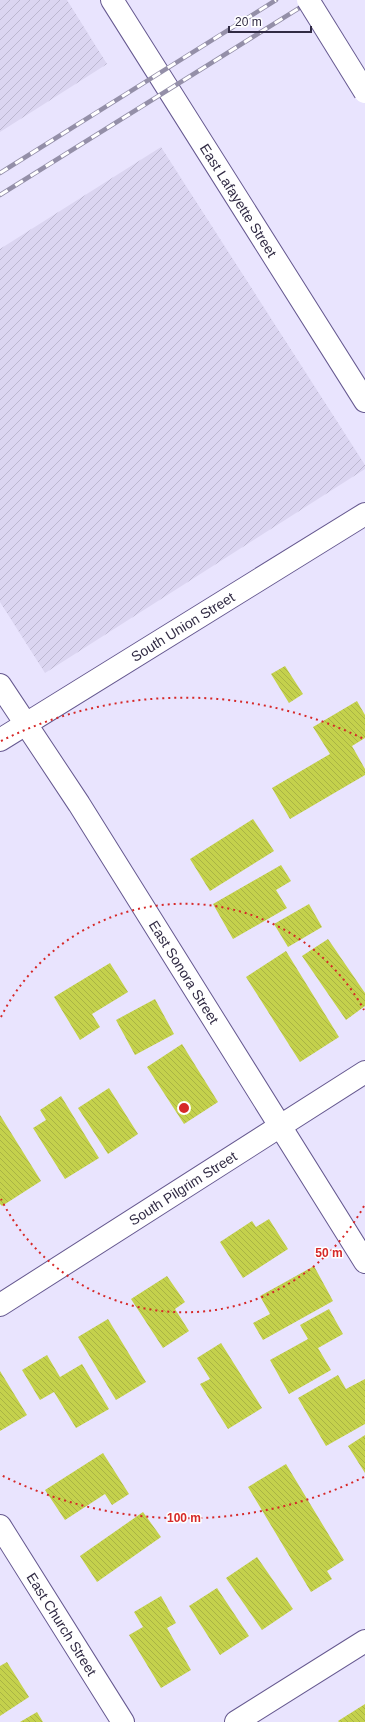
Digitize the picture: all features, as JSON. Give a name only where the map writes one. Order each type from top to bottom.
[{"type":"main road","name":"East Lafayette Street","points":[[112,0],[365,401]]},
{"type":"main road","points":[[308,0],[365,92]]},
{"type":"main road","name":"South Union Street","points":[[0,740],[365,514]]},
{"type":"main road","name":"East Sonora Street","points":[[0,685],[27,723],[79,804],[365,1262]]},
{"type":"main road","name":"South Pilgrim Street","points":[[0,1305],[365,1072]]},
{"type":"main road","name":"East Church Street","points":[[0,1526],[123,1722]]},
{"type":"main road","points":[[236,1722],[365,1641]]},
{"type":"shaded area","points":[[0,0],[67,0],[107,64],[0,132]]},
{"type":"shaded area","points":[[161,147],[365,465],[365,469],[45,673],[0,602],[0,249]]},
{"type":"building","points":[[285,666],[303,694],[289,703],[271,674]]},
{"type":"building","points":[[357,701],[365,715],[365,738],[352,746],[365,769],[365,775],[290,819],[272,788],[330,754],[313,727]]},
{"type":"building","points":[[253,819],[274,851],[210,891],[190,859]]},
{"type":"building","points":[[281,865],[291,881],[276,890],[287,908],[233,939],[213,904]]},
{"type":"building","points":[[309,904],[322,927],[288,947],[274,924]]},
{"type":"building","points":[[328,939],[365,993],[365,1006],[346,1020],[302,956]]},
{"type":"building","points":[[286,951],[339,1037],[300,1062],[246,977]]},
{"type":"building","points":[[110,963],[128,992],[92,1014],[100,1027],[80,1040],[54,997]]},
{"type":"building","points":[[155,999],[174,1034],[135,1055],[116,1020]]},
{"type":"building","points":[[182,1044],[218,1102],[184,1124],[147,1067]]},
{"type":"building","points":[[109,1088],[138,1134],[108,1154],[78,1108]]},
{"type":"building","points":[[61,1096],[99,1158],[65,1179],[33,1128],[46,1120],[40,1110]]},
{"type":"building","points":[[0,1115],[41,1181],[2,1206],[0,1204]]},
{"type":"building","points":[[269,1219],[288,1249],[243,1278],[220,1242],[252,1221],[256,1227]]},
{"type":"building","points":[[314,1266],[333,1301],[263,1340],[253,1323],[270,1314],[260,1296]]},
{"type":"building","points":[[167,1276],[185,1302],[175,1309],[189,1331],[163,1348],[131,1299]]},
{"type":"building","points":[[329,1309],[343,1334],[318,1348],[331,1370],[289,1394],[270,1360],[308,1339],[300,1325]]},
{"type":"building","points":[[108,1319],[146,1382],[116,1400],[78,1337]]},
{"type":"building","points":[[221,1343],[262,1408],[228,1429],[200,1384],[210,1379],[197,1358]]},
{"type":"building","points":[[47,1355],[60,1377],[82,1364],[109,1409],[76,1428],[54,1392],[40,1400],[22,1370]]},
{"type":"building","points":[[0,1371],[27,1415],[0,1431]]},
{"type":"building","points":[[338,1375],[346,1389],[365,1379],[365,1424],[326,1446],[298,1398]]},
{"type":"building","points":[[365,1435],[365,1473],[348,1446]]},
{"type":"building","points":[[103,1453],[129,1494],[112,1505],[105,1494],[65,1520],[45,1490]]},
{"type":"building","points":[[286,1464],[344,1560],[327,1571],[332,1579],[311,1592],[248,1487]]},
{"type":"building","points":[[143,1512],[161,1537],[97,1582],[80,1556]]},
{"type":"building","points":[[257,1557],[293,1609],[262,1630],[226,1578]]},
{"type":"building","points":[[217,1588],[249,1636],[220,1655],[189,1606]]},
{"type":"building","points":[[161,1596],[176,1623],[167,1628],[191,1670],[161,1688],[129,1635],[143,1627],[134,1612]]},
{"type":"building","points":[[7,1662],[29,1697],[0,1716],[0,1666]]},
{"type":"building","points":[[365,1704],[365,1722],[338,1721]]},
{"type":"building","points":[[37,1712],[43,1722],[20,1722]]},
{"type":"railway","points":[[0,173],[276,0]]},
{"type":"railway","points":[[0,195],[312,0]]}]
